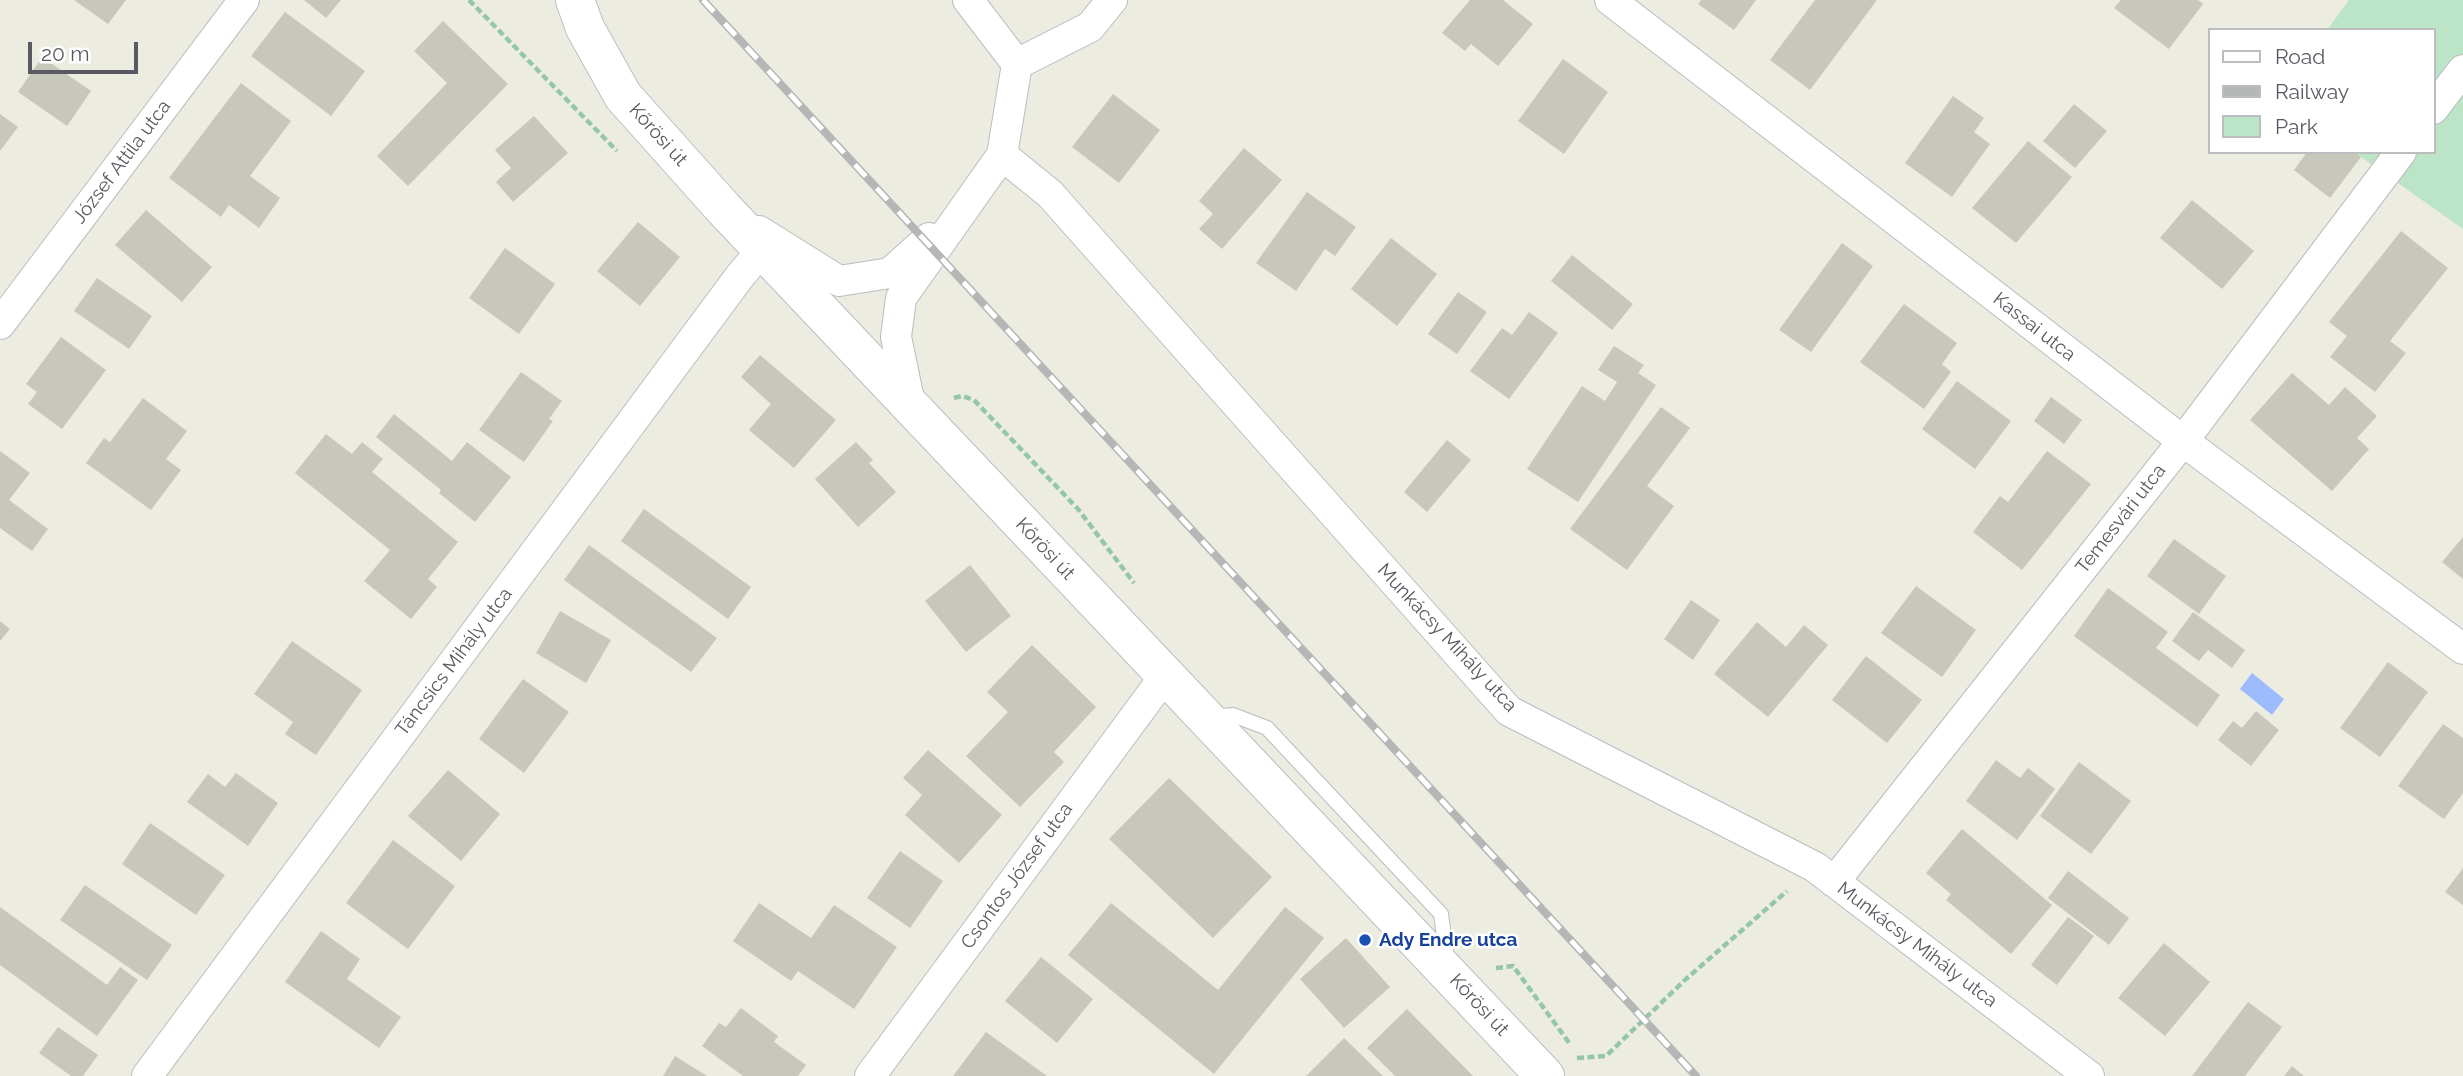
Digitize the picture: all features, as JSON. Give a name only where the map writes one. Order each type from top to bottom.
[{"type":"main road","name":"Kőrösi út","points":[[575,0],[585,28],[623,96],[762,250],[1204,718],[1449,972],[1558,1069]]},
{"type":"street","name":"József Attila utca","points":[[0,324],[244,0]]},
{"type":"street","points":[[910,404],[896,337],[901,298],[1002,155],[1017,64],[968,0]]},
{"type":"street","points":[[1017,64],[1090,27],[1112,0]]},
{"type":"street","name":"Kassai utca","points":[[1610,0],[2183,441],[2463,649]]},
{"type":"street","points":[[2435,106],[2463,70]]},
{"type":"street","name":"Temesvári utca","points":[[1825,875],[2183,441],[2399,154]]},
{"type":"street","name":"Munkácsy Mihály utca","points":[[1002,155],[1050,194],[1509,711],[1825,875],[2089,1076]]},
{"type":"street","points":[[724,208],[839,281],[890,273],[968,202]]},
{"type":"street","name":"Táncsics Mihály utca","points":[[147,1076],[740,276],[762,250]]},
{"type":"street","name":"Csontos József utca","points":[[870,1076],[1165,676]]},
{"type":"path","points":[[1558,1069],[1579,1056],[1606,1056],[1686,979],[1825,875]]},
{"type":"green space","points":[[2349,0],[2463,0],[2463,229],[2357,154],[2435,154],[2435,28],[2328,28]]},
{"type":"water","points":[[2252,673],[2284,699],[2272,715],[2240,689]]},
{"type":"building","points":[[74,0],[126,0],[108,24]]},
{"type":"building","points":[[304,0],[341,0],[326,18]]},
{"type":"building","points":[[1470,0],[1503,0],[1533,24],[1498,66],[1471,44],[1465,51],[1442,33]]},
{"type":"building","points":[[1701,0],[1756,0],[1734,30],[1698,4]]},
{"type":"building","points":[[1815,0],[1877,0],[1810,90],[1770,60]]},
{"type":"building","points":[[2121,0],[2198,0],[2203,4],[2169,49],[2114,8]]},
{"type":"building","points":[[285,12],[365,71],[331,116],[251,56]]},
{"type":"building","points":[[443,21],[508,84],[408,186],[377,156],[447,83],[414,51]]},
{"type":"building","points":[[42,57],[91,91],[67,126],[18,92]]},
{"type":"building","points":[[1563,59],[1608,92],[1564,154],[1518,121]]},
{"type":"building","points":[[241,83],[291,121],[250,176],[280,198],[259,228],[229,205],[221,217],[169,178]]},
{"type":"building","points":[[1113,94],[1160,130],[1119,183],[1072,147]]},
{"type":"building","points":[[1953,96],[1984,118],[1974,132],[1990,144],[1952,197],[1905,163]]},
{"type":"building","points":[[2074,104],[2107,131],[2075,168],[2043,141]]},
{"type":"building","points":[[0,114],[18,127],[0,151]]},
{"type":"building","points":[[534,116],[568,153],[513,202],[496,182],[511,168],[495,150]]},
{"type":"building","points":[[2028,141],[2072,177],[2016,243],[1972,208]]},
{"type":"building","points":[[1244,148],[1282,180],[1222,249],[1199,229],[1213,214],[1199,201]]},
{"type":"building","points":[[2306,154],[2357,154],[2361,157],[2330,198],[2294,170]]},
{"type":"building","points":[[1307,192],[1356,227],[1335,256],[1325,249],[1296,291],[1256,263]]},
{"type":"building","points":[[2192,200],[2254,251],[2222,289],[2160,238]]},
{"type":"building","points":[[146,210],[212,267],[182,302],[115,245]]},
{"type":"building","points":[[638,222],[680,257],[640,306],[597,271]]},
{"type":"building","points":[[2401,231],[2448,268],[2390,341],[2406,353],[2375,392],[2330,357],[2347,336],[2329,322]]},
{"type":"building","points":[[1391,238],[1437,274],[1397,326],[1351,289]]},
{"type":"building","points":[[1842,243],[1873,266],[1811,352],[1779,330]]},
{"type":"building","points":[[505,248],[555,284],[519,334],[469,298]]},
{"type":"building","points":[[1572,255],[1633,304],[1612,330],[1551,281]]},
{"type":"building","points":[[97,278],[152,316],[129,349],[74,311]]},
{"type":"building","points":[[1458,292],[1487,312],[1457,354],[1428,334]]},
{"type":"building","points":[[1904,304],[1957,343],[1942,364],[1951,372],[1924,409],[1860,362]]},
{"type":"building","points":[[1529,312],[1558,333],[1509,399],[1470,371],[1502,328],[1512,335]]},
{"type":"building","points":[[61,337],[106,370],[62,429],[28,404],[37,392],[26,384]]},
{"type":"building","points":[[1614,346],[1644,365],[1638,373],[1656,385],[1578,502],[1527,469],[1582,386],[1605,401],[1617,382],[1598,370]]},
{"type":"building","points":[[760,355],[836,420],[794,468],[749,430],[771,404],[741,377]]},
{"type":"building","points":[[521,372],[562,401],[549,419],[553,421],[524,462],[479,430]]},
{"type":"building","points":[[2292,373],[2329,405],[2345,387],[2377,416],[2357,438],[2369,449],[2332,491],[2250,420]]},
{"type":"building","points":[[1957,381],[2011,421],[1975,469],[1922,429]]},
{"type":"building","points":[[2051,397],[2082,420],[2064,444],[2034,421]]},
{"type":"building","points":[[143,398],[187,431],[166,459],[181,470],[151,510],[86,463],[104,438],[110,442]]},
{"type":"building","points":[[1661,407],[1690,428],[1647,486],[1674,506],[1627,570],[1570,529]]},
{"type":"building","points":[[394,414],[452,461],[467,442],[511,477],[475,522],[439,493],[441,490],[376,437]]},
{"type":"building","points":[[326,434],[352,454],[362,442],[383,459],[372,472],[458,542],[428,579],[437,587],[411,619],[364,581],[390,550],[295,473]]},
{"type":"building","points":[[1447,440],[1471,460],[1427,512],[1404,492]]},
{"type":"building","points":[[856,442],[873,460],[869,463],[896,492],[858,527],[815,479]]},
{"type":"building","points":[[0,451],[30,473],[9,500],[48,529],[32,551],[0,528]]},
{"type":"building","points":[[2047,451],[2091,484],[2022,570],[1973,532],[2000,496],[2008,502]]},
{"type":"building","points":[[644,509],[751,587],[728,619],[621,541]]},
{"type":"building","points":[[2463,537],[2463,579],[2442,562]]},
{"type":"building","points":[[2174,539],[2226,576],[2199,614],[2147,576]]},
{"type":"building","points":[[589,545],[717,638],[691,672],[564,580]]},
{"type":"building","points":[[970,565],[1011,616],[966,652],[925,601]]},
{"type":"building","points":[[1916,586],[1976,630],[1942,677],[1881,633]]},
{"type":"building","points":[[2108,588],[2168,632],[2156,648],[2220,695],[2197,727],[2074,636]]},
{"type":"building","points":[[1691,600],[1720,620],[1693,660],[1664,639]]},
{"type":"building","points":[[560,611],[611,640],[586,683],[536,653]]},
{"type":"building","points":[[2193,612],[2245,650],[2232,668],[2208,650],[2199,661],[2172,641]]},
{"type":"building","points":[[0,621],[10,629],[0,641]]},
{"type":"building","points":[[1757,622],[1786,647],[1804,625],[1828,645],[1768,717],[1714,674]]},
{"type":"building","points":[[292,641],[362,690],[316,755],[285,734],[293,722],[254,694]]},
{"type":"building","points":[[1032,645],[1096,707],[1054,752],[1064,762],[1020,807],[966,756],[1008,712],[987,692]]},
{"type":"building","points":[[1866,656],[1922,700],[1887,743],[1832,700]]},
{"type":"building","points":[[2388,662],[2428,692],[2380,757],[2340,728]]},
{"type":"building","points":[[523,679],[569,712],[524,773],[479,739]]},
{"type":"building","points":[[2256,711],[2279,730],[2251,766],[2218,740],[2233,721],[2242,728]]},
{"type":"building","points":[[2443,724],[2463,738],[2463,793],[2444,819],[2398,786]]},
{"type":"building","points":[[928,750],[1002,815],[959,863],[905,815],[922,795],[903,778]]},
{"type":"building","points":[[1996,760],[2020,778],[2028,768],[2055,789],[2017,840],[1966,801]]},
{"type":"building","points":[[2079,762],[2131,801],[2091,854],[2040,816]]},
{"type":"building","points":[[448,770],[500,814],[461,861],[408,816]]},
{"type":"building","points":[[236,773],[278,803],[248,846],[187,802],[208,774],[225,787]]},
{"type":"building","points":[[1169,778],[1272,877],[1213,938],[1109,839]]},
{"type":"building","points":[[150,823],[225,875],[196,915],[122,864]]},
{"type":"building","points":[[1962,829],[2052,905],[2011,954],[1946,900],[1951,894],[1926,873]]},
{"type":"building","points":[[393,840],[455,886],[408,949],[346,903]]},
{"type":"building","points":[[900,851],[943,881],[910,928],[867,898]]},
{"type":"building","points":[[2463,868],[2463,905],[2445,892]]},
{"type":"building","points":[[2068,871],[2129,918],[2109,945],[2048,898]]},
{"type":"building","points":[[85,885],[172,945],[147,980],[60,920]]},
{"type":"building","points":[[759,903],[811,938],[834,905],[897,947],[854,1009],[798,971],[791,981],[733,941]]},
{"type":"building","points":[[1111,903],[1218,990],[1285,907],[1324,938],[1214,1074],[1068,955]]},
{"type":"building","points":[[0,907],[107,985],[120,967],[138,980],[97,1036],[0,965]]},
{"type":"building","points":[[2068,917],[2094,936],[2057,985],[2031,965]]},
{"type":"building","points":[[321,931],[360,959],[347,979],[401,1017],[379,1048],[285,982]]},
{"type":"building","points":[[1346,938],[1390,987],[1344,1028],[1300,979]]},
{"type":"building","points":[[2164,943],[2210,982],[2165,1036],[2118,998]]},
{"type":"building","points":[[1041,957],[1093,999],[1057,1043],[1005,1001]]},
{"type":"building","points":[[2248,1002],[2282,1027],[2245,1076],[2192,1076]]},
{"type":"building","points":[[741,1008],[778,1036],[774,1042],[806,1065],[798,1076],[743,1076],[702,1046],[719,1023],[726,1027]]},
{"type":"building","points":[[1407,1009],[1473,1076],[1395,1076],[1367,1048]]},
{"type":"building","points":[[58,1027],[98,1055],[83,1076],[71,1076],[39,1053]]},
{"type":"building","points":[[986,1032],[1047,1076],[953,1076]]},
{"type":"building","points":[[1344,1038],[1383,1076],[1306,1076]]},
{"type":"building","points":[[675,1056],[707,1076],[663,1076]]},
{"type":"building","points":[[2292,1066],[2304,1076],[2284,1076]]},
{"type":"railway","points":[[703,0],[1696,1076]]},
{"type":"place","name":"Ady Endre utca","points":[[1365,940]]}]
